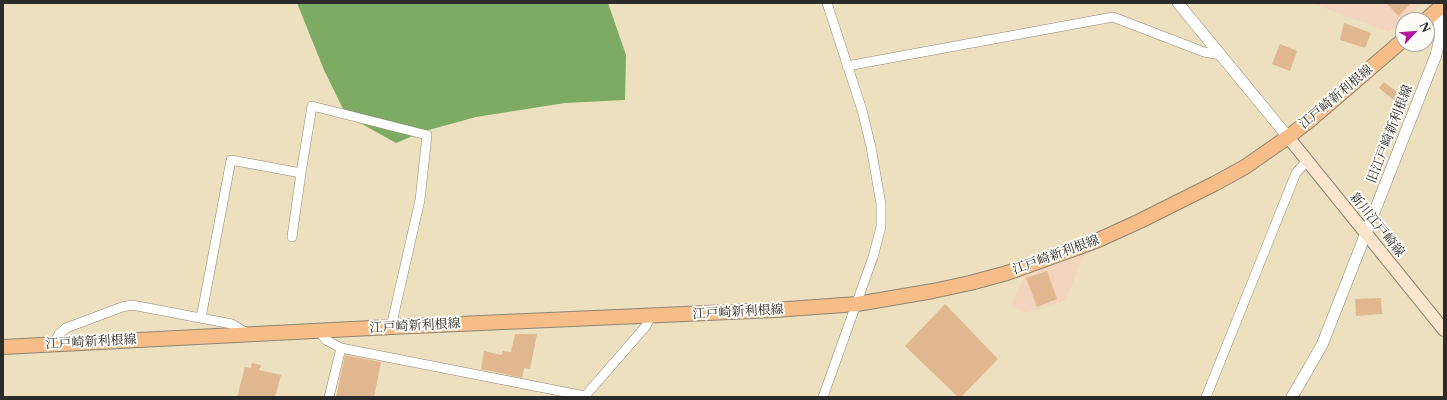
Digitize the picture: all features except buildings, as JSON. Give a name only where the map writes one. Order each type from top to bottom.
[{"type":"main road","name":"江戸崎新利根線","points":[[3,347],[391,327],[776,310],[857,304],[933,292],[1007,273],[1096,241],[1214,184],[1245,167],[1288,137],[1309,121],[1395,47]]},
{"type":"main road","name":"新川江戸崎線","points":[[1288,137],[1444,330]]},
{"type":"street","points":[[823,397],[857,304],[873,257],[881,227],[881,204],[872,147],[862,110],[827,3]]},
{"type":"street","points":[[1178,3],[1288,137]]},
{"type":"street","name":"旧江戸崎新利根線","points":[[1292,397],[1322,345],[1436,54],[1440,38],[1441,7]]},
{"type":"street","points":[[847,66],[1113,17],[1204,52],[1221,55]]},
{"type":"street","points":[[292,237],[312,106],[427,135],[420,200],[391,327]]},
{"type":"street","points":[[201,318],[231,160],[301,173]]},
{"type":"street","points":[[1206,397],[1296,173],[1307,161]]},
{"type":"street","points":[[54,344],[59,334],[66,328],[122,307],[132,305],[232,324],[250,335]]},
{"type":"street","points":[[319,331],[326,340],[341,348],[585,396],[646,326],[651,316]]},
{"type":"street","points":[[329,397],[341,348]]},
{"type":"shaded area","points":[[1311,3],[1423,3],[1412,12],[1395,12],[1395,27],[1389,32]]},
{"type":"shaded area","points":[[1084,253],[1066,300],[1024,313],[1011,305],[1026,274]]},
{"type":"green space","points":[[297,3],[608,3],[626,55],[625,100],[565,103],[476,117],[425,131],[396,143],[346,115],[324,70]]}]
